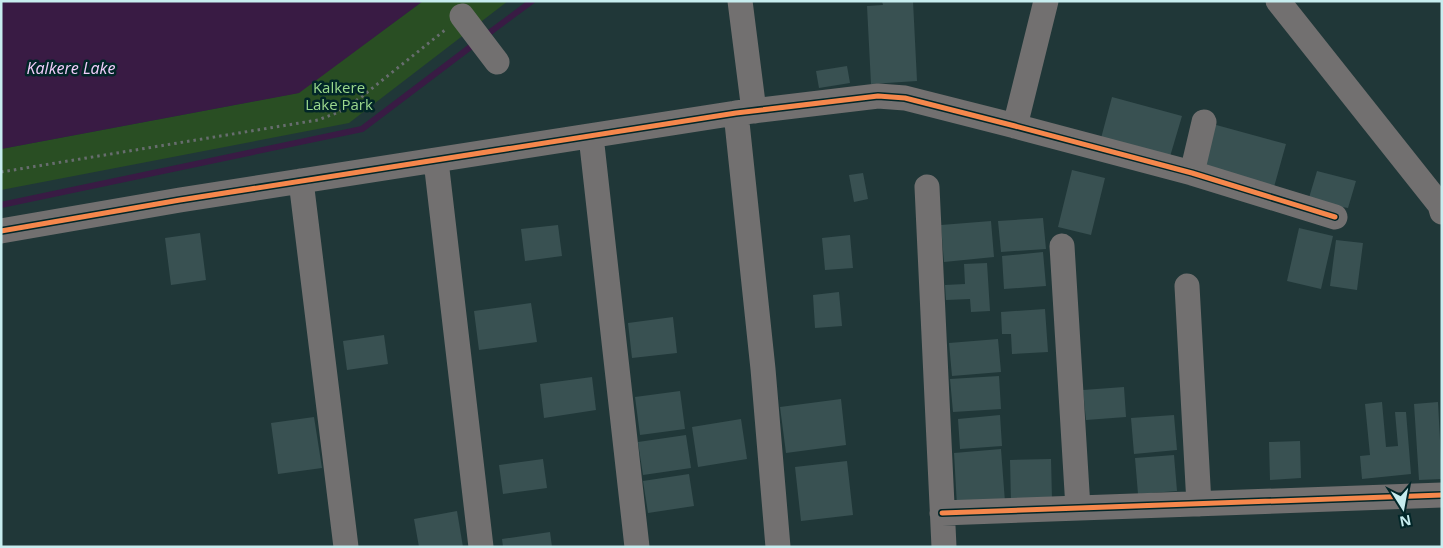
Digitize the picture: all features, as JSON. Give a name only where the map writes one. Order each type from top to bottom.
[{"type":"street","points":[[740,1],[745,112],[778,547]]},
{"type":"street","points":[[1015,126],[1046,1]]},
{"type":"street","points":[[1278,1],[1440,206],[1442,212]]},
{"type":"street","points":[[1,231],[180,200],[745,112],[878,96],[905,98],[1015,126],[1192,173],[1335,217]]},
{"type":"street","points":[[1192,173],[1204,122]]},
{"type":"street","points":[[591,136],[637,547]]},
{"type":"street","points":[[436,161],[481,547]]},
{"type":"street","points":[[302,181],[346,547]]},
{"type":"street","points":[[927,187],[944,547]]},
{"type":"street","points":[[1062,246],[1078,508]]},
{"type":"street","points":[[1187,286],[1199,504]]},
{"type":"street","points":[[942,513],[1442,496]]},
{"type":"path","points":[[1,172],[318,120],[339,112],[360,98],[480,40]]},
{"type":"green space","name":"Kalkere Lake Park","points":[[423,1],[508,1],[349,123],[1,190],[1,149],[298,93]]},
{"type":"water","name":"Kalkere Lake","points":[[1,1],[423,1],[299,93],[1,149]]},
{"type":"building","points":[[882,1],[913,1],[917,81],[871,84],[867,6],[883,5]]},
{"type":"building","points":[[847,66],[850,83],[819,88],[816,71]]},
{"type":"building","points":[[1112,97],[1182,116],[1169,160],[1100,142]]},
{"type":"building","points":[[1209,123],[1286,144],[1274,187],[1198,167]]},
{"type":"building","points":[[1072,170],[1105,178],[1091,235],[1058,227]]},
{"type":"building","points":[[1317,171],[1356,181],[1348,208],[1308,201]]},
{"type":"building","points":[[863,173],[868,199],[854,202],[849,175]]},
{"type":"building","points":[[1043,218],[1046,249],[1001,252],[998,221]]},
{"type":"building","points":[[991,221],[994,257],[944,262],[941,225]]},
{"type":"building","points":[[558,225],[562,256],[525,261],[521,229]]},
{"type":"building","points":[[1299,228],[1333,236],[1321,289],[1287,281]]},
{"type":"building","points":[[200,233],[206,280],[171,285],[165,238]]},
{"type":"building","points":[[850,235],[853,268],[825,270],[822,238]]},
{"type":"building","points":[[1336,240],[1363,243],[1357,290],[1330,286]]},
{"type":"building","points":[[1043,252],[1046,286],[1004,289],[1002,256]]},
{"type":"building","points":[[987,263],[990,311],[971,312],[970,299],[946,300],[945,285],[965,284],[964,264]]},
{"type":"building","points":[[839,292],[842,326],[815,328],[813,295]]},
{"type":"building","points":[[531,303],[537,342],[479,350],[474,311]]},
{"type":"building","points":[[1045,309],[1048,352],[1012,354],[1011,334],[1002,334],[1001,312]]},
{"type":"building","points":[[673,317],[677,353],[632,358],[628,323]]},
{"type":"building","points":[[384,335],[388,364],[347,370],[343,341]]},
{"type":"building","points":[[998,339],[1001,372],[952,376],[949,343]]},
{"type":"building","points":[[999,376],[1001,409],[953,412],[950,379]]},
{"type":"building","points":[[592,377],[596,410],[544,418],[540,384]]},
{"type":"building","points":[[1124,387],[1126,417],[1086,420],[1083,390]]},
{"type":"building","points":[[680,391],[685,429],[640,435],[635,397]]},
{"type":"building","points":[[841,399],[846,445],[786,453],[780,407]]},
{"type":"building","points":[[1382,402],[1386,447],[1398,446],[1395,412],[1406,412],[1411,474],[1362,479],[1360,456],[1370,455],[1365,404]]},
{"type":"building","points":[[1438,402],[1442,479],[1419,480],[1414,404]]},
{"type":"building","points":[[1000,415],[1002,446],[960,449],[958,419]]},
{"type":"building","points":[[1174,415],[1177,450],[1134,454],[1131,418]]},
{"type":"building","points":[[314,417],[322,468],[278,474],[271,423]]},
{"type":"building","points":[[741,419],[747,459],[698,467],[692,427]]},
{"type":"building","points":[[686,435],[691,468],[643,475],[638,442]]},
{"type":"building","points":[[1300,441],[1301,478],[1270,480],[1269,442]]},
{"type":"building","points":[[1001,449],[1005,502],[957,506],[954,453]]},
{"type":"building","points":[[1174,455],[1177,491],[1138,494],[1135,458]]},
{"type":"building","points":[[543,459],[547,488],[503,494],[499,465]]},
{"type":"building","points":[[1051,459],[1052,500],[1011,502],[1010,460]]},
{"type":"building","points":[[847,461],[853,515],[801,521],[795,467]]},
{"type":"building","points":[[689,474],[694,506],[648,513],[643,481]]},
{"type":"building","points":[[457,511],[463,547],[419,547],[414,519]]},
{"type":"building","points":[[550,532],[552,547],[503,547],[502,539]]},
{"type":"waterway","points":[[485,36],[532,1]]},
{"type":"waterway","points":[[1,205],[362,129],[477,42]]},
{"type":"cycle path","points":[[1,231],[180,200],[736,113],[878,96],[905,98],[1015,126],[1192,173],[1335,217]]},
{"type":"cycle path","points":[[942,513],[1442,495]]}]
